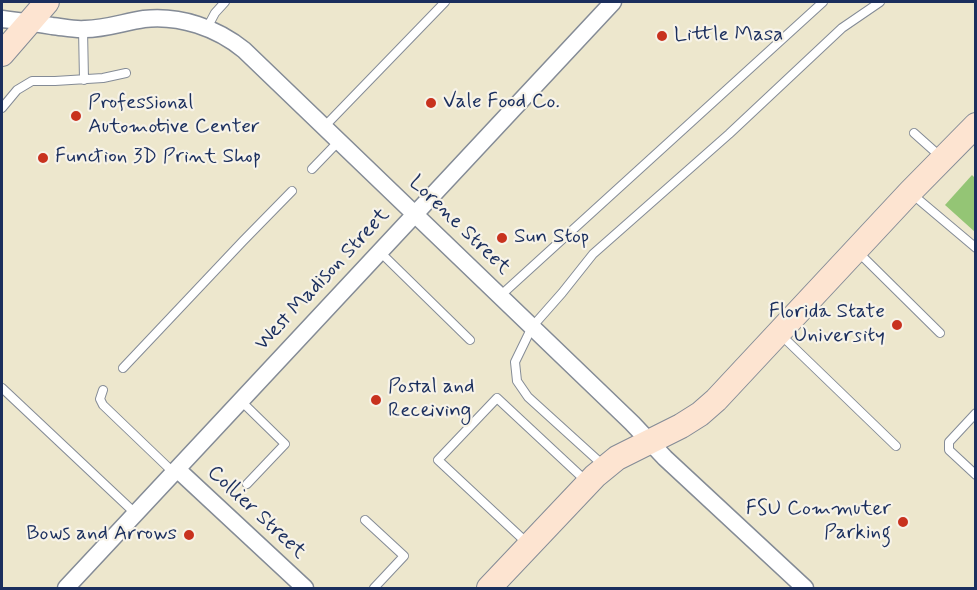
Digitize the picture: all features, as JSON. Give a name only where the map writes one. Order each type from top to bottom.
[{"type":"main road","points":[[2,54],[47,2]]},
{"type":"main road","points":[[489,588],[617,458],[681,426],[716,400],[975,125]]},
{"type":"street","name":"West Madison Street","points":[[66,588],[613,2]]},
{"type":"street","name":"Lorene Street","points":[[2,19],[83,29],[155,18],[185,21],[225,36],[244,50],[415,214],[797,586]]},
{"type":"street","name":"Collier Street","points":[[176,471],[305,588]]},
{"type":"lane","points":[[207,28],[215,13],[225,2]]},
{"type":"lane","points":[[324,127],[445,2]]},
{"type":"lane","points":[[500,296],[823,2]]},
{"type":"lane","points":[[597,476],[528,397],[517,381],[515,362],[532,327],[592,254],[729,134],[842,28],[880,2]]},
{"type":"lane","points":[[83,29],[84,80]]},
{"type":"lane","points":[[2,108],[17,90],[32,81],[84,80],[126,73]]},
{"type":"lane","points":[[914,132],[943,158]]},
{"type":"lane","points":[[312,169],[339,141]]},
{"type":"lane","points":[[123,368],[292,191]]},
{"type":"lane","points":[[910,192],[975,248]]},
{"type":"lane","points":[[856,250],[940,333]]},
{"type":"lane","points":[[381,252],[470,340]]},
{"type":"lane","points":[[778,333],[896,446]]},
{"type":"lane","points":[[2,388],[136,514]]},
{"type":"lane","points":[[104,390],[100,399],[103,405],[176,471]]},
{"type":"lane","points":[[530,545],[438,459],[497,398],[597,476]]},
{"type":"lane","points":[[241,401],[285,444],[247,484]]},
{"type":"lane","points":[[975,413],[949,442],[950,450],[975,475]]},
{"type":"lane","points":[[365,520],[404,556],[374,588]]},
{"type":"green space","points":[[972,175],[975,178],[975,232],[945,205]]},
{"type":"place","name":"Little Masa","points":[[662,36]]},
{"type":"place","name":"Vale Food Co.","points":[[431,103]]},
{"type":"place","name":"Professional Automotive Center","points":[[76,116]]},
{"type":"place","name":"Function 3D Print Shop","points":[[43,158]]},
{"type":"place","name":"Sun Stop","points":[[502,238]]},
{"type":"place","name":"Florida State University","points":[[897,325]]},
{"type":"place","name":"Postal and Receiving","points":[[376,400]]},
{"type":"place","name":"FSU Commuter Parking","points":[[903,522]]},
{"type":"place","name":"Bows and Arrows","points":[[189,535]]}]
